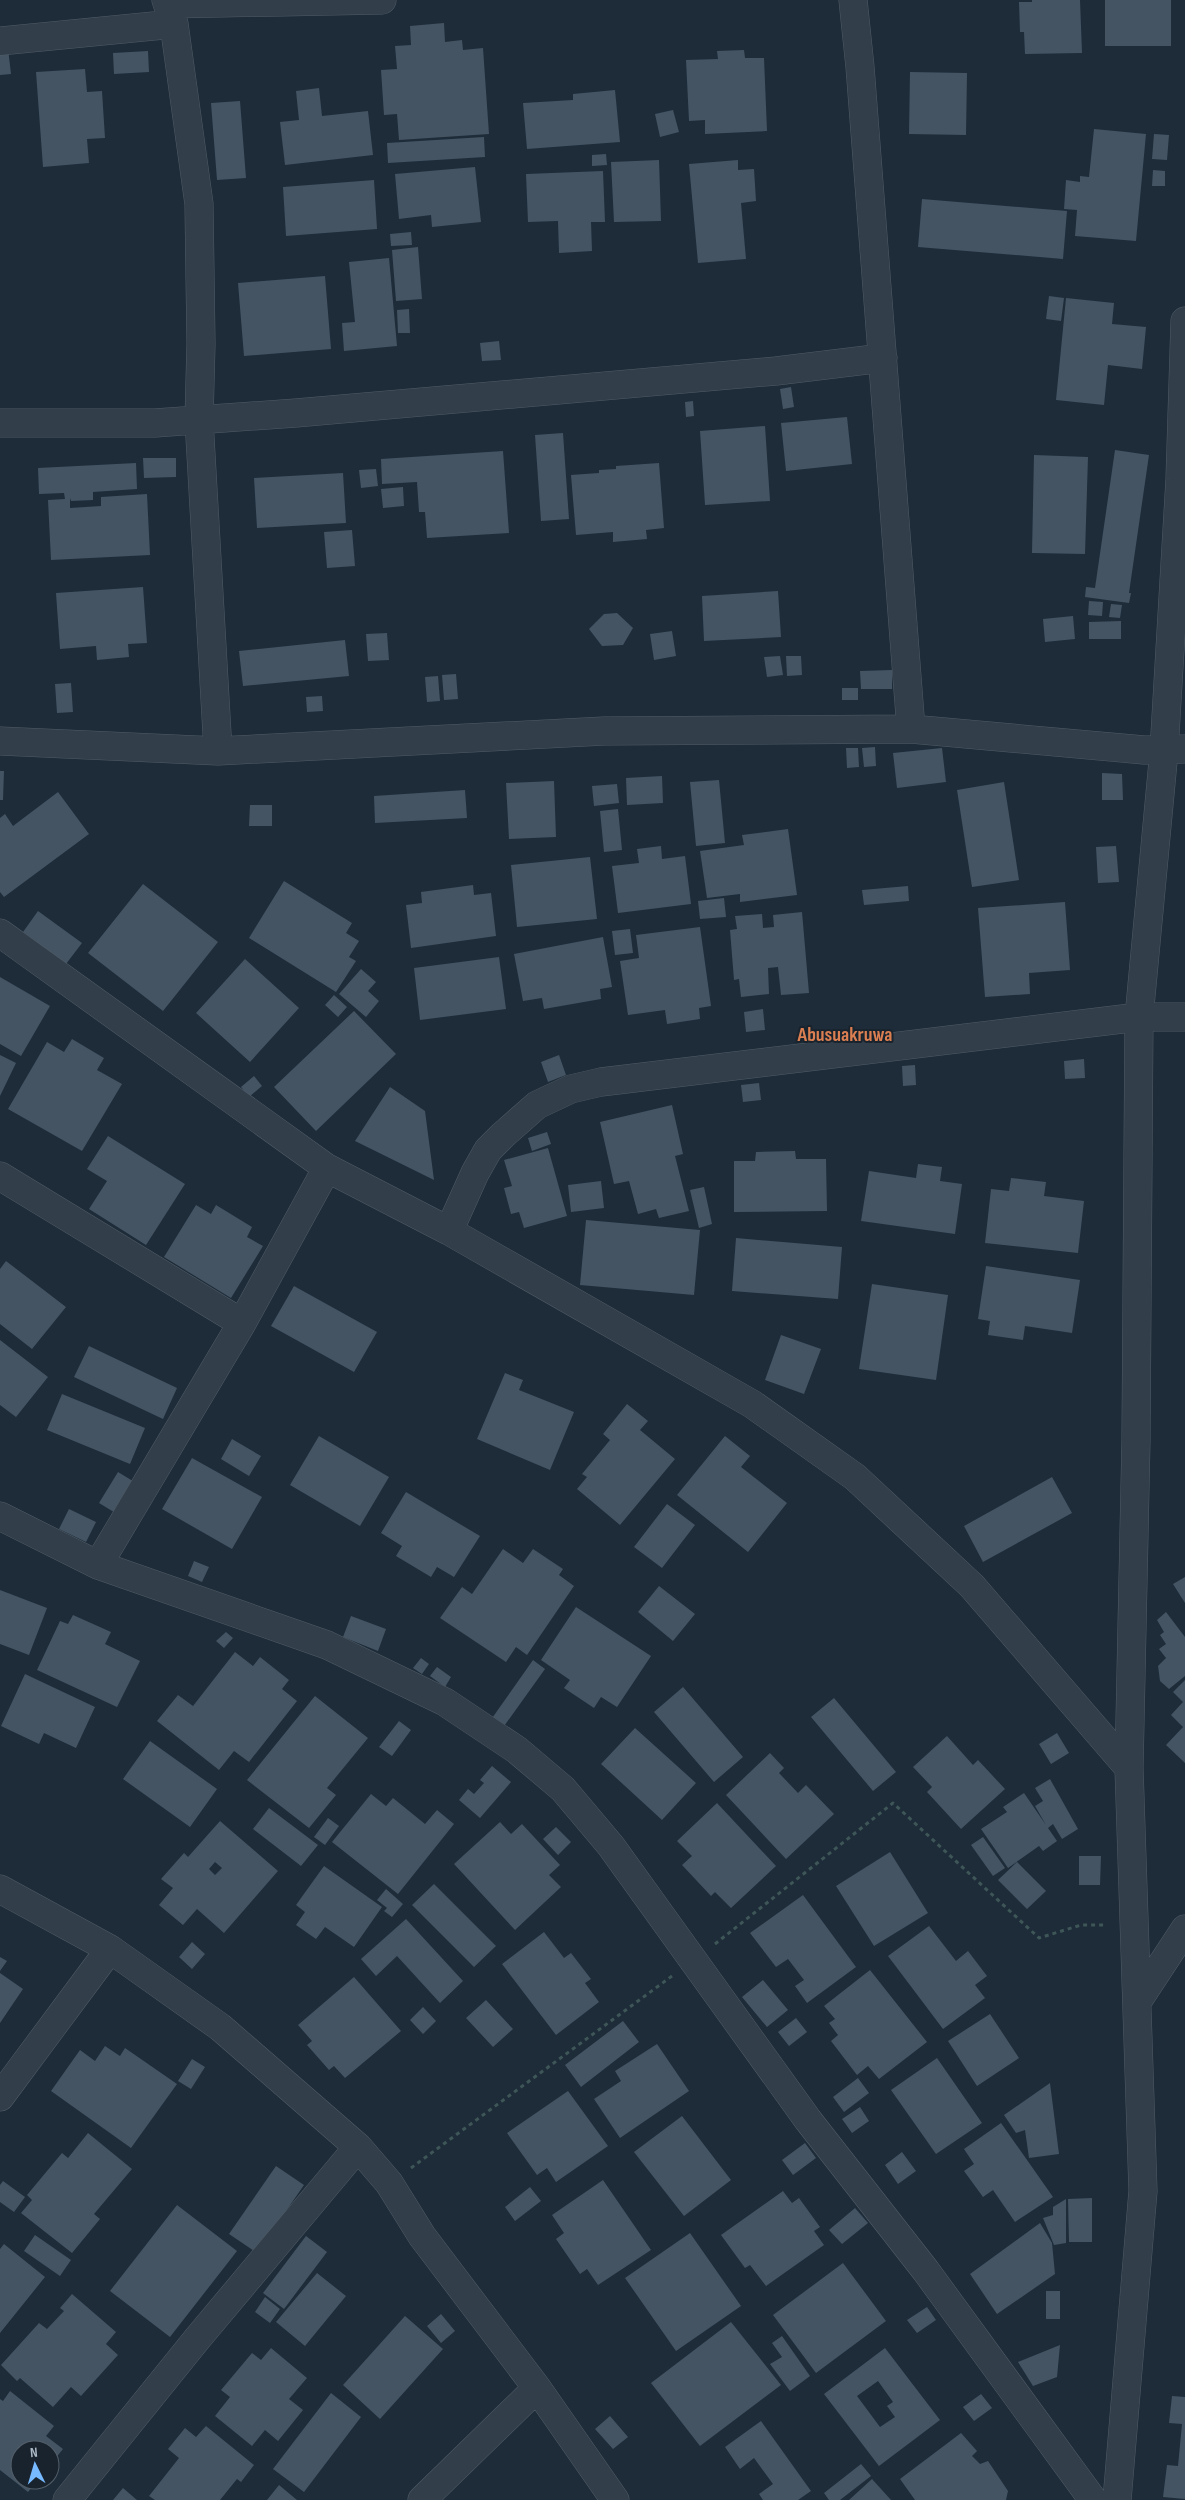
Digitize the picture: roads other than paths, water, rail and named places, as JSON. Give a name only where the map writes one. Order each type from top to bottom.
[{"type":"street","points":[[0,41],[169,10],[382,0]]},
{"type":"street","points":[[852,0],[860,67],[911,729]]},
{"type":"street","points":[[169,10],[199,204],[201,344],[199,420],[218,751]]},
{"type":"street","points":[[1117,2500],[1143,2191],[1130,1768],[1136,1450],[1139,1017],[1174,750],[1185,321]]},
{"type":"street","points":[[0,424],[155,423],[199,420],[541,393],[776,371],[883,358]]},
{"type":"street","points":[[0,741],[218,751],[604,731],[911,729],[1174,750]]},
{"type":"street","points":[[0,933],[327,1168],[449,1231],[752,1404],[855,1477],[972,1586],[1130,1768]]},
{"type":"street","points":[[449,1231],[475,1173],[488,1150],[537,1105],[570,1090],[601,1082],[1139,1017],[1185,1016]]},
{"type":"street","points":[[98,1565],[242,1323],[327,1168]]},
{"type":"street","points":[[0,1176],[242,1323]]},
{"type":"street","points":[[0,1516],[98,1565],[327,1645],[453,1708],[518,1750],[562,1789],[612,1846],[695,1959],[808,2120],[926,2271],[1093,2500]]},
{"type":"street","points":[[0,1889],[110,1949],[220,2027],[358,2147],[389,2184],[422,2236],[537,2388],[615,2500]]},
{"type":"street","points":[[1137,2002],[1185,1929]]},
{"type":"street","points":[[0,2097],[110,1949]]},
{"type":"street","points":[[67,2500],[197,2339],[358,2147]]},
{"type":"street","points":[[422,2500],[537,2388]]},
{"type":"district","name":"Abusuakruwa","points":[[845,1035]]}]
